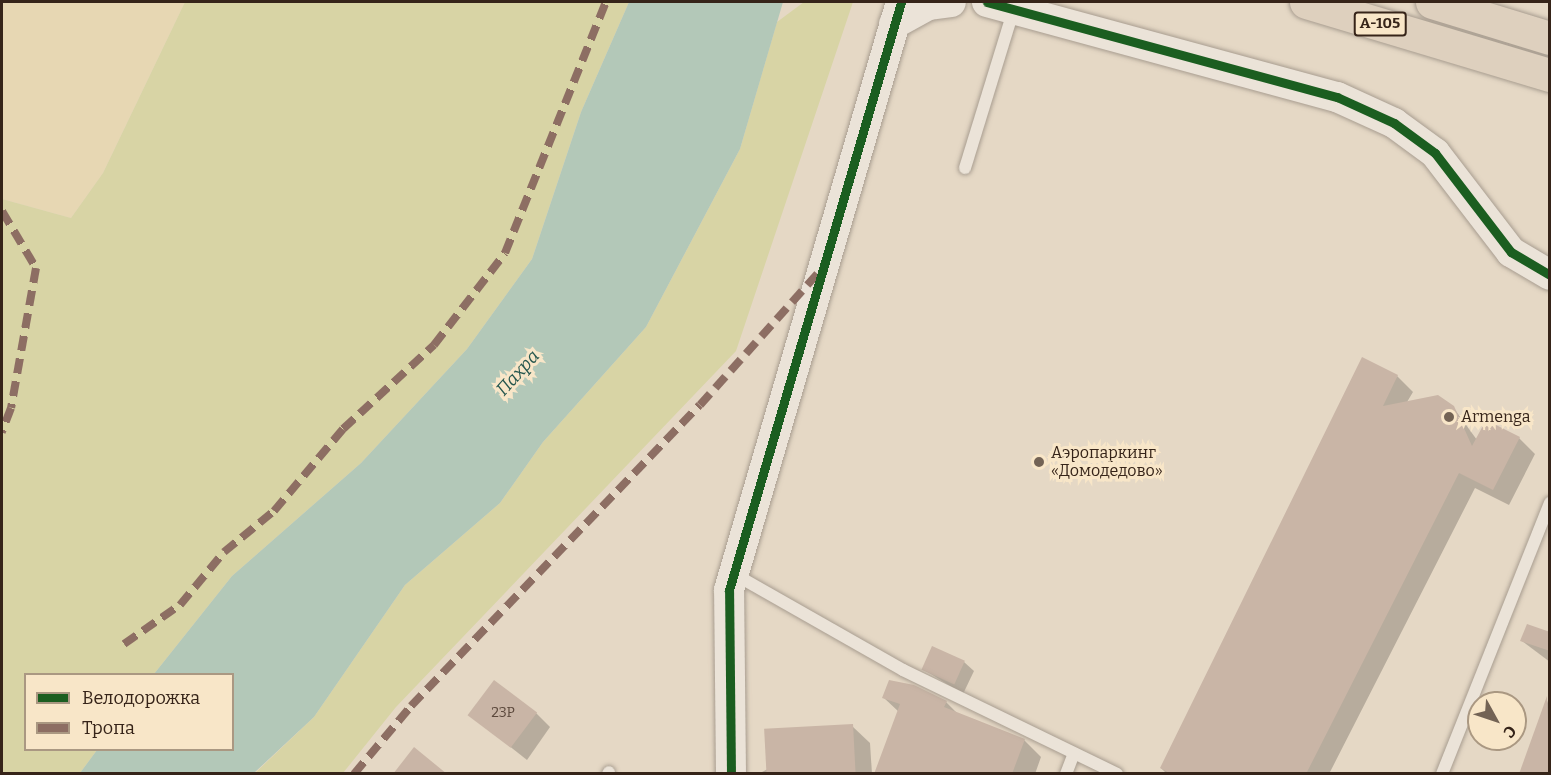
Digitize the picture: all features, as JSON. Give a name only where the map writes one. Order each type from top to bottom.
[{"type":"highway","name":"А-105","points":[[1306,2],[1550,75]]},
{"type":"highway","points":[[1432,2],[1550,38]]},
{"type":"street","points":[[731,774],[729,590],[897,13],[951,2]]},
{"type":"street","points":[[1001,5],[1337,98],[1394,123],[1435,153],[1512,252],[1550,275]]},
{"type":"lane","points":[[965,168],[1001,5]]},
{"type":"lane","points":[[1442,774],[1550,503]]},
{"type":"lane","points":[[734,574],[903,670],[1117,774]]},
{"type":"lane","points":[[1066,774],[1074,753]]},
{"type":"shaded area","points":[[2,2],[185,2],[103,173],[71,218],[2,199]]},
{"type":"shaded area","points":[[185,2],[629,2],[581,112],[532,259],[467,349],[361,463],[232,576],[155,673],[24,673],[24,751],[96,751],[80,773],[2,773],[2,199],[71,218],[103,173]]},
{"type":"shaded area","points":[[804,2],[853,2],[736,351],[396,707],[343,773],[254,774],[314,717],[405,585],[500,503],[543,442],[646,327],[740,149],[777,22]]},
{"type":"water","name":"Пахра","points":[[629,2],[783,2],[740,149],[646,327],[543,442],[500,503],[405,585],[314,717],[254,773],[80,773],[96,751],[234,751],[234,673],[155,673],[232,576],[361,463],[467,349],[532,259],[581,112]]},
{"type":"building","points":[[1362,357],[1398,375],[1383,406],[1438,395],[1454,406],[1472,446],[1486,420],[1520,437],[1493,490],[1459,473],[1306,774],[1171,774],[1160,768]]},
{"type":"building","points":[[1527,624],[1550,632],[1550,651],[1520,641]]},
{"type":"building","points":[[932,646],[965,661],[954,684],[921,670]]},
{"type":"building","points":[[494,680],[537,712],[511,748],[468,715]]},
{"type":"building","points":[[889,680],[914,685],[947,701],[944,707],[1025,739],[1012,774],[874,774],[900,704],[882,698]]},
{"type":"building","points":[[1547,696],[1550,774],[1519,774]]},
{"type":"building","points":[[853,724],[856,774],[766,774],[764,729]]},
{"type":"building","points":[[414,747],[447,774],[393,774]]},
{"type":"marked path","points":[[124,644],[180,605],[224,552],[274,511],[343,429],[434,345],[505,253],[606,2]]},
{"type":"marked path","points":[[2,211],[36,268],[11,408],[2,432]]},
{"type":"marked path","points":[[354,774],[411,706],[700,405],[819,272]]},
{"type":"cycle path","points":[[731,774],[729,590],[901,2]]},
{"type":"cycle path","points":[[987,2],[1337,97],[1394,123],[1435,153],[1511,252],[1550,275]]},
{"type":"place","name":"Armenga","points":[[1449,417]]},
{"type":"place","name":"Аэропаркинг «Домодедово»","points":[[1039,462]]}]
